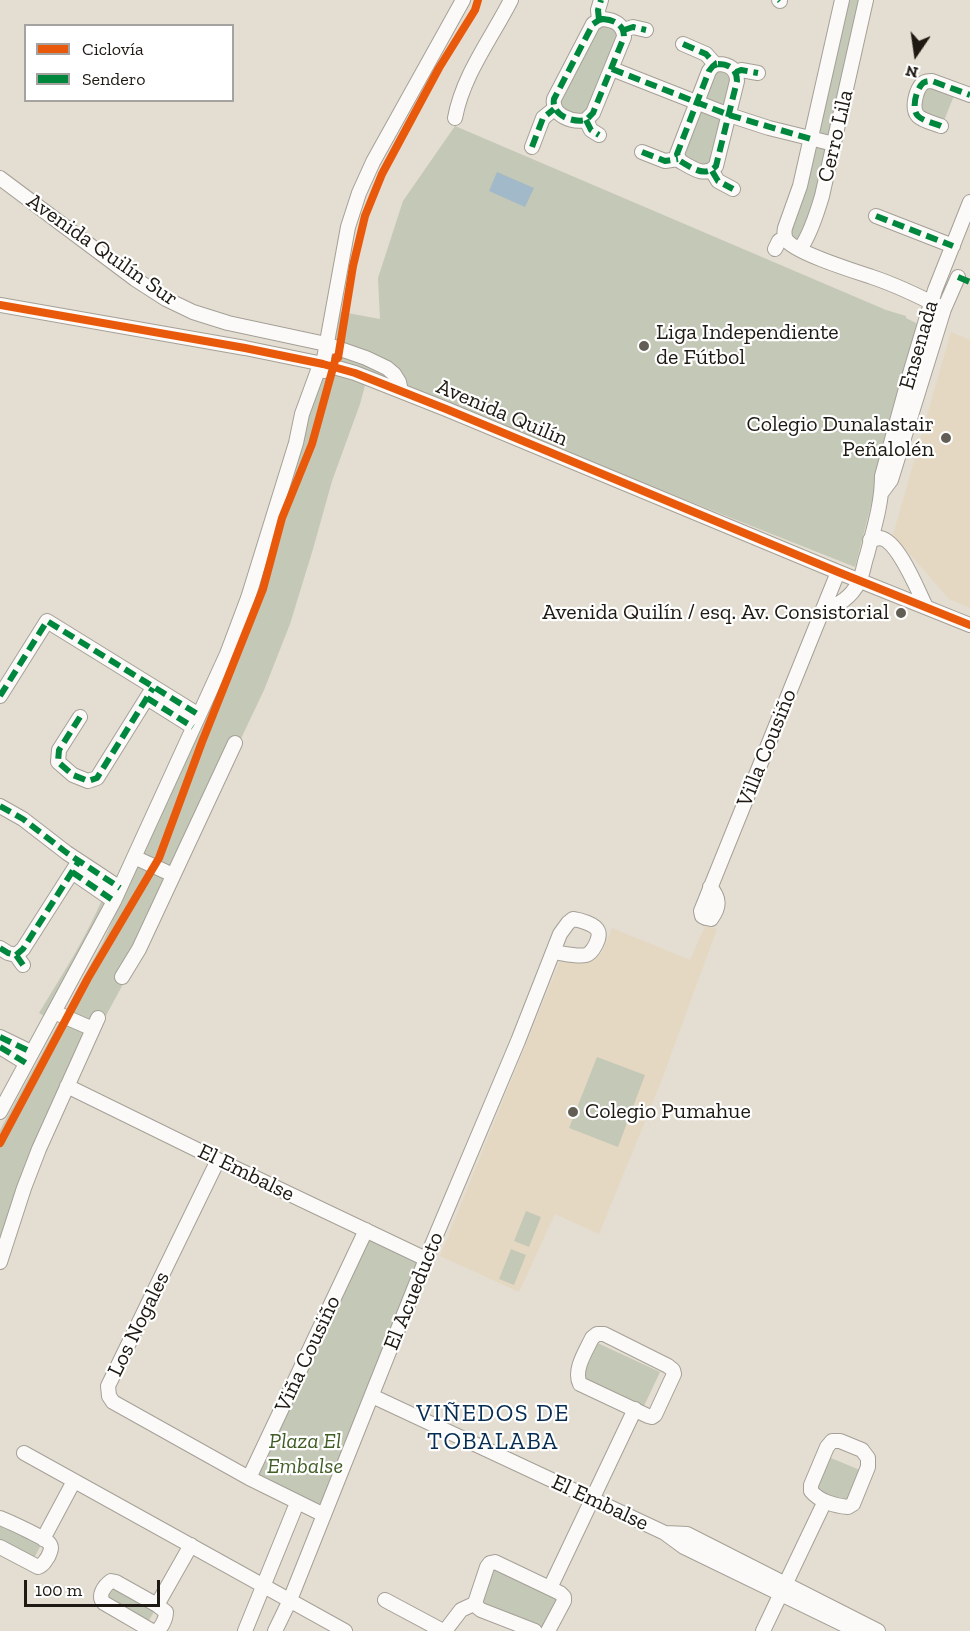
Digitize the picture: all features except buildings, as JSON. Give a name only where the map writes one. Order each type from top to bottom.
[{"type":"street","points":[[0,1112],[26,1054],[54,1012],[117,894],[227,654],[248,598],[296,442],[324,375],[323,364],[348,227],[359,193],[373,162],[463,0]]},
{"type":"street","points":[[455,118],[466,80],[511,0]]},
{"type":"street","points":[[599,20],[598,10],[601,0]]},
{"type":"street","name":"Cerro Lila","points":[[775,249],[779,241],[785,237],[784,228],[797,197],[842,0]]},
{"type":"street","name":"Cerro Lila","points":[[803,245],[822,196],[866,0]]},
{"type":"street","points":[[599,20],[611,20],[624,30],[623,40],[593,113],[586,120],[574,120],[558,113],[554,109],[555,96],[593,24],[599,20]]},
{"type":"street","points":[[624,30],[633,27],[646,30]]},
{"type":"street","points":[[683,44],[706,54],[715,64]]},
{"type":"street","points":[[721,63],[730,66],[736,72],[737,81],[717,163],[712,171],[704,172],[682,163],[678,159],[677,152],[709,71],[715,64],[721,63]]},
{"type":"street","points":[[612,69],[729,115],[834,144]]},
{"type":"street","points":[[736,72],[744,70],[758,74]]},
{"type":"street","points":[[941,126],[921,118],[916,112],[914,107],[922,84],[932,81],[970,95]]},
{"type":"street","points":[[532,147],[543,118],[554,109]]},
{"type":"street","points":[[586,120],[591,130],[599,135]]},
{"type":"street","points":[[642,152],[665,161],[678,159]]},
{"type":"street","points":[[712,171],[718,181],[733,189]]},
{"type":"street","name":"Avenida Quilín Sur","points":[[0,178],[152,291],[181,307],[228,323],[327,344],[366,358],[394,374],[401,391]]},
{"type":"street","name":"Ensenada","points":[[860,581],[882,492],[891,480],[917,372],[938,305],[943,271],[970,202]]},
{"type":"street","points":[[876,216],[953,246]]},
{"type":"street","points":[[785,237],[790,243],[803,245],[938,305]]},
{"type":"street","points":[[943,271],[964,280]]},
{"type":"street","name":"Ensenada","points":[[938,305],[964,280]]},
{"type":"street","name":"Avenida Quilín","points":[[0,304],[323,364],[372,379],[838,573],[970,625]]},
{"type":"street","points":[[202,341],[206,330],[206,316]]},
{"type":"street","points":[[220,344],[221,334],[228,323]]},
{"type":"street","name":"Ensenada","points":[[879,511],[882,525],[926,607]]},
{"type":"street","points":[[870,540],[879,538],[891,543]]},
{"type":"street","name":"Villa Cousiño","points":[[710,887],[838,573]]},
{"type":"street","points":[[823,609],[843,602],[860,581]]},
{"type":"street","points":[[0,696],[46,621],[150,693],[196,721]]},
{"type":"street","points":[[80,717],[59,750],[58,762],[73,775],[88,782],[97,778],[150,693]]},
{"type":"street","points":[[122,977],[139,949],[235,743]]},
{"type":"street","points":[[0,806],[31,825],[75,866],[117,894]]},
{"type":"street","points":[[134,857],[173,875]]},
{"type":"street","points":[[0,948],[19,960],[23,949],[75,866]]},
{"type":"street","name":"El Acueducto","points":[[275,1631],[290,1600],[426,1259],[553,952]]},
{"type":"street","points":[[0,1262],[39,1149],[96,1024],[54,1012]]},
{"type":"street","points":[[0,1036],[26,1054]]},
{"type":"street","points":[[0,1047],[26,1054]]},
{"type":"street","name":"El Embalse","points":[[67,1086],[426,1259]]},
{"type":"street","name":"Los Nogales","points":[[218,1160],[108,1386],[109,1396],[113,1402],[249,1478],[324,1515]]},
{"type":"street","name":"Viña Cousiño","points":[[249,1478],[366,1230]]},
{"type":"street","points":[[597,1334],[604,1334],[673,1370],[674,1374],[655,1415],[648,1416],[635,1409],[580,1384],[577,1377],[578,1371],[592,1338],[597,1334]]},
{"type":"street","name":"El Embalse","points":[[372,1396],[665,1533],[687,1534],[858,1631]]},
{"type":"street","points":[[550,1588],[635,1409]]},
{"type":"street","points":[[832,1441],[840,1441],[862,1450],[868,1458],[868,1467],[853,1504],[841,1507],[825,1501],[814,1495],[811,1485],[827,1446],[832,1441]]},
{"type":"street","points":[[24,1453],[345,1631]]},
{"type":"street","points":[[43,1539],[74,1480]]},
{"type":"street","points":[[763,1631],[825,1501]]},
{"type":"street","points":[[245,1631],[297,1503]]},
{"type":"street","points":[[0,1518],[50,1543],[51,1552],[38,1567],[0,1547]]},
{"type":"street","points":[[157,1605],[191,1545]]},
{"type":"street","points":[[535,1631],[476,1606],[490,1563],[495,1562],[564,1597],[548,1631]]},
{"type":"street","points":[[111,1581],[157,1605],[166,1612],[166,1616],[159,1630],[154,1631],[104,1603],[100,1600],[100,1595],[107,1583],[111,1581]]},
{"type":"street","name":"El Embalse","points":[[783,1590],[878,1631]]},
{"type":"street","points":[[385,1600],[444,1631],[461,1610],[476,1602]]},
{"type":"shaded area","name":"Colegio Dunalastair Peñalolén","points":[[951,332],[970,340],[970,608],[949,599],[893,535]]},
{"type":"shaded area","name":"Colegio Pumahue","points":[[705,926],[717,929],[661,1082],[599,1234],[555,1214],[519,1292],[440,1256],[561,958],[571,961],[602,953],[612,928],[690,960]]},
{"type":"green space","points":[[847,0],[861,0],[831,131],[823,134],[818,131]]},
{"type":"green space","points":[[601,23],[620,31],[587,116],[562,112],[558,99]]},
{"type":"green space","points":[[714,70],[733,73],[726,103],[722,106],[705,97]]},
{"type":"green space","points":[[925,85],[955,93],[943,123],[920,112],[922,90]]},
{"type":"green space","points":[[702,110],[722,118],[714,161],[706,168],[682,158],[696,114]]},
{"type":"green space","name":"Liga Independiente de Fútbol","points":[[455,126],[886,310],[906,316],[918,324],[855,567],[368,374],[360,404],[332,481],[290,624],[264,690],[136,960],[55,1110],[0,1246],[0,1130],[103,942],[223,673],[336,311],[380,319],[378,278],[403,201]]},
{"type":"green space","points":[[815,146],[826,149],[812,212],[800,238],[794,239],[789,232]]},
{"type":"green space","points":[[103,897],[107,899],[96,926],[44,1016],[39,1013],[81,942]]},
{"type":"green space","points":[[597,1057],[645,1075],[618,1147],[569,1128]]},
{"type":"green space","points":[[526,1211],[541,1217],[529,1247],[514,1241]]},
{"type":"green space","name":"Plaza El Embalse","points":[[368,1239],[420,1262],[320,1505],[259,1475]]},
{"type":"green space","points":[[511,1249],[526,1255],[514,1285],[499,1279]]},
{"type":"green space","points":[[591,1340],[660,1372],[644,1406],[575,1375]]},
{"type":"green space","points":[[826,1456],[860,1470],[845,1506],[811,1492]]},
{"type":"green space","points":[[0,1523],[41,1545],[34,1558],[0,1539]]},
{"type":"green space","points":[[494,1568],[560,1596],[545,1631],[477,1607]]},
{"type":"green space","points":[[112,1586],[155,1610],[148,1622],[105,1599]]},
{"type":"water","points":[[497,172],[534,188],[525,207],[489,191]]},
{"type":"marked path","points":[[599,20],[598,10],[601,0]]},
{"type":"marked path","points":[[603,19],[618,24],[624,37],[593,113],[586,120],[569,119],[559,113],[554,105],[554,99],[593,24],[603,19]]},
{"type":"marked path","points":[[624,30],[633,27],[646,30]]},
{"type":"marked path","points":[[683,44],[706,54],[715,64]]},
{"type":"marked path","points":[[718,64],[732,68],[736,73],[737,81],[716,166],[712,170],[703,172],[680,161],[677,154],[709,71],[718,64]]},
{"type":"marked path","points":[[612,69],[729,115],[811,139]]},
{"type":"marked path","points":[[736,72],[741,70],[758,73]]},
{"type":"marked path","points":[[941,126],[923,119],[916,113],[915,99],[923,83],[932,81],[970,95]]},
{"type":"marked path","points":[[532,147],[543,118],[554,109]]},
{"type":"marked path","points":[[586,120],[591,130],[599,135]]},
{"type":"marked path","points":[[642,152],[665,161],[678,159]]},
{"type":"marked path","points":[[712,171],[718,181],[733,189]]},
{"type":"marked path","points":[[876,216],[953,246]]},
{"type":"marked path","points":[[958,277],[970,282]]},
{"type":"marked path","points":[[0,696],[47,621],[199,715]]},
{"type":"marked path","points":[[80,717],[59,750],[58,762],[73,775],[88,781],[97,778],[153,688]]},
{"type":"marked path","points":[[147,698],[193,727]]},
{"type":"marked path","points":[[0,806],[23,819],[67,853],[120,888]]},
{"type":"marked path","points":[[16,955],[23,949],[79,861]]},
{"type":"marked path","points":[[72,872],[114,901]]},
{"type":"marked path","points":[[0,948],[16,955],[23,965]]},
{"type":"marked path","points":[[0,1037],[31,1052]]},
{"type":"marked path","points":[[0,1047],[26,1063]]},
{"type":"cycle path","points":[[0,1143],[88,978],[159,858],[263,589],[282,518],[312,444],[336,357],[338,358],[353,266],[365,216],[382,174],[439,68],[475,10],[478,0]]},
{"type":"cycle path","points":[[0,305],[245,348],[355,373],[970,625]]},
{"type":"place","name":"Liga Independiente de Fútbol","points":[[644,346]]},
{"type":"place","name":"Colegio Dunalastair Peñalolén","points":[[946,438]]},
{"type":"place","name":"Avenida Quilín / esq. Av. Consistorial","points":[[901,613]]},
{"type":"place","name":"Colegio Pumahue","points":[[573,1112]]},
{"type":"district","name":"VIÑEDOS DE TOBALABA","points":[[493,1428]]}]
